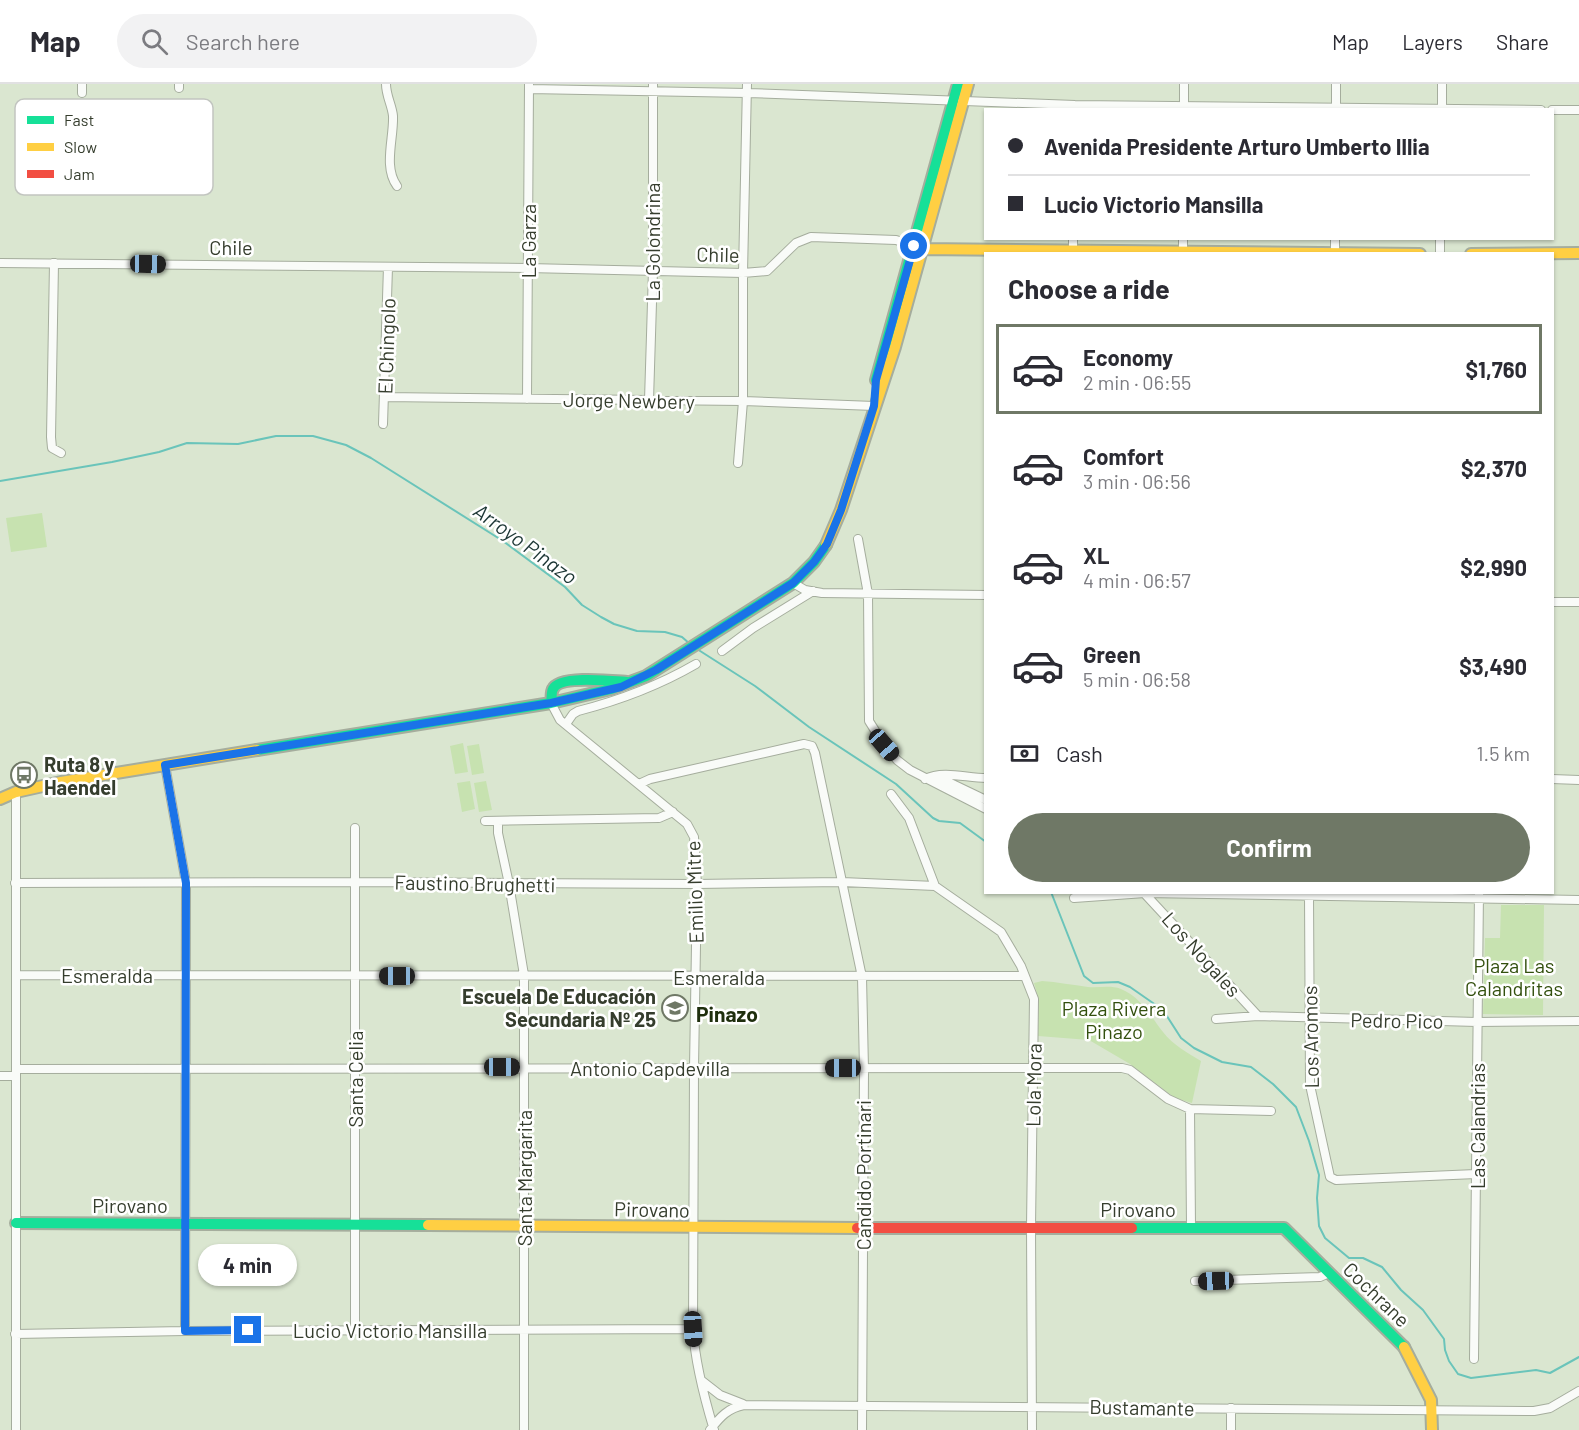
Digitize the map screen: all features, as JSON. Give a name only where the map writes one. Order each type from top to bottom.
[{"type":"street","points":[[386,84],[386,96],[393,119],[390,175],[397,186]]},
{"type":"street","points":[[738,463],[743,401],[747,84]]},
{"type":"street","points":[[958,84],[958,101]]},
{"type":"street","points":[[1,797],[61,782],[551,703],[600,693],[634,682],[793,583],[814,562],[827,544],[841,510],[895,347],[918,247],[958,101],[968,84]]},
{"type":"street","points":[[1184,84],[1184,108]]},
{"type":"street","points":[[529,87],[653,88],[1075,107],[1336,108],[1336,84]]},
{"type":"street","points":[[1442,84],[1442,108]]},
{"type":"street","name":"La Garza","points":[[527,399],[529,87]]},
{"type":"street","name":"La Golondrina","points":[[649,400],[653,270],[653,88]]},
{"type":"street","points":[[1554,110],[1579,110]]},
{"type":"street","name":"Chile","points":[[0,263],[528,268],[743,273],[767,271],[796,243],[811,237],[896,240],[918,247],[1073,244],[1183,252]]},
{"type":"street","points":[[1183,240],[1183,252]]},
{"type":"street","points":[[1554,253],[1579,253]]},
{"type":"street","points":[[54,263],[51,436],[52,448],[61,453]]},
{"type":"street","name":"El Chingolo","points":[[383,424],[388,267]]},
{"type":"street","name":"Jorge Newbery","points":[[384,397],[743,401],[874,406]]},
{"type":"street","points":[[858,538],[868,594],[869,721],[876,735],[897,760],[924,779],[984,808]]},
{"type":"street","points":[[793,583],[813,591],[984,595]]},
{"type":"street","points":[[722,651],[753,628],[813,591]]},
{"type":"street","points":[[1554,602],[1579,602]]},
{"type":"street","points":[[566,724],[578,711],[637,694],[696,664]]},
{"type":"street","points":[[551,703],[553,688],[564,681],[634,682]]},
{"type":"street","name":"Emilio Mitre","points":[[551,703],[555,714],[687,824],[694,837],[697,884],[693,1329],[694,1352],[713,1429]]},
{"type":"street","name":"Candido Portinari","points":[[639,784],[650,779],[723,761],[804,744],[812,746],[815,753],[862,977],[864,1069],[862,1430]]},
{"type":"street","points":[[165,765],[186,883],[185,1331]]},
{"type":"street","points":[[924,779],[936,775],[984,778]]},
{"type":"street","points":[[936,775],[984,799]]},
{"type":"street","points":[[1554,779],[1579,780]]},
{"type":"street","points":[[16,792],[16,1430]]},
{"type":"street","points":[[891,794],[909,818],[935,886]]},
{"type":"street","points":[[484,821],[659,818],[673,812]]},
{"type":"street","name":"Santa Margarita","points":[[498,821],[498,833],[524,975],[524,1430]]},
{"type":"street","name":"Santa Celia","points":[[355,828],[355,1330]]},
{"type":"street","name":"Faustino Brughetti","points":[[15,883],[697,884],[842,882],[935,886]]},
{"type":"street","name":"Lola Mora","points":[[935,886],[1001,932],[1034,999],[1030,1227],[1032,1430]]},
{"type":"street","points":[[1074,898],[1130,894]]},
{"type":"street","name":"Los Nogales","points":[[1145,894],[1258,1016]]},
{"type":"street","points":[[1309,894],[1479,895],[1579,900]]},
{"type":"street","name":"Los Aromos","points":[[1309,894],[1309,1018],[1312,1100],[1330,1177],[1332,1179],[1476,1174]]},
{"type":"street","name":"Las Calandrias","points":[[1474,1359],[1479,895]]},
{"type":"street","name":"Esmeralda","points":[[17,975],[1024,976]]},
{"type":"street","name":"Pedro Pico","points":[[1216,1019],[1258,1016],[1477,1022],[1579,1021]]},
{"type":"street","name":"Antonio Capdevilla","points":[[0,1076],[16,1072],[186,1067],[1122,1068],[1130,1070],[1168,1100],[1190,1109],[1271,1111]]},
{"type":"street","points":[[1190,1109],[1191,1227]]},
{"type":"street","name":"Pirovano","points":[[16,1223],[694,1228],[1191,1227],[1288,1229]]},
{"type":"street","name":"Cochrane","points":[[1288,1229],[1329,1274],[1403,1344],[1431,1400],[1432,1430]]},
{"type":"street","points":[[1195,1281],[1320,1277],[1329,1274]]},
{"type":"street","name":"Lucio Victorio Mansilla","points":[[15,1334],[693,1329]]},
{"type":"street","points":[[701,1381],[720,1395],[744,1405]]},
{"type":"street","name":"Bustamante","points":[[744,1405],[1542,1410],[1562,1403],[1579,1391]]},
{"type":"street","points":[[713,1429],[733,1407],[744,1405]]},
{"type":"street","points":[[1231,1408],[1231,1430]]},
{"type":"green space","points":[[42,513],[47,547],[11,552],[6,518]]},
{"type":"green space","points":[[463,743],[468,772],[455,774],[450,746]]},
{"type":"green space","points":[[479,744],[484,773],[472,775],[467,746]]},
{"type":"green space","points":[[470,781],[475,809],[462,812],[457,783]]},
{"type":"green space","points":[[486,781],[492,810],[479,812],[474,783]]},
{"type":"green space","name":"Plaza Las Calandritas","points":[[1501,905],[1544,905],[1543,1015],[1483,1014],[1485,938],[1500,938]]},
{"type":"green space","name":"Plaza Rivera Pinazo","points":[[1042,981],[1117,988],[1134,997],[1171,1041],[1201,1061],[1192,1103],[1175,1098],[1130,1064],[1089,1040],[1038,1036],[1039,1000],[1034,983]]},
{"type":"waterway","name":"Arroyo Pinazo","points":[[0,481],[112,462],[159,452],[187,443],[238,444],[276,436],[313,436],[346,445],[371,458],[503,541],[565,587],[582,605],[601,617],[614,624],[637,631],[665,632],[682,637],[690,644]]},
{"type":"waterway","name":"Arroyo Pinazo","points":[[697,649],[755,686],[809,727],[896,784],[933,818],[939,821],[960,823],[984,841]]},
{"type":"waterway","name":"Arroyo Pinazo","points":[[1052,894],[1084,976],[1093,983],[1118,982],[1130,987],[1163,1010],[1181,1038],[1194,1048],[1222,1062],[1251,1067],[1273,1084],[1296,1107],[1319,1175],[1317,1198],[1319,1226],[1325,1238],[1349,1258],[1363,1258],[1382,1267],[1401,1290],[1423,1310],[1444,1339],[1449,1361],[1458,1374],[1471,1378],[1536,1370],[1550,1373],[1579,1357]]},
{"type":"traffic: fast","points":[[876,380],[958,84]]},
{"type":"traffic: fast","points":[[257,750],[551,703],[611,689],[646,676],[793,583],[814,562],[826,545]]},
{"type":"traffic: fast","points":[[551,703],[553,689],[565,682],[575,680],[627,682]]},
{"type":"traffic: fast","points":[[16,1223],[428,1225]]},
{"type":"traffic: fast","points":[[1132,1228],[1284,1228],[1404,1347]]},
{"type":"traffic: slow","points":[[826,545],[841,510],[895,347],[968,84]]},
{"type":"traffic: slow","points":[[922,249],[1221,252]]},
{"type":"traffic: slow","points":[[1554,253],[1579,253]]},
{"type":"traffic: slow","points":[[0,799],[16,792],[61,782],[257,750]]},
{"type":"traffic: slow","points":[[428,1225],[857,1228]]},
{"type":"traffic: slow","points":[[1404,1347],[1431,1400],[1432,1430]]},
{"type":"traffic: jam","points":[[857,1228],[1132,1228]]},
{"type":"place","name":"Ruta 8 y Haendel","points":[[24,775]]},
{"type":"place","name":"Escuela De Educación Secundaria Nº 25","points":[[675,1008]]},
{"type":"district","name":"Pinazo","points":[[727,1013]]},
{"type":"route","points":[[248,1330],[185,1331],[186,883],[165,765],[551,703],[621,687],[656,670],[793,583],[814,562],[827,544],[841,510],[874,406],[876,380],[914,246]]}]
